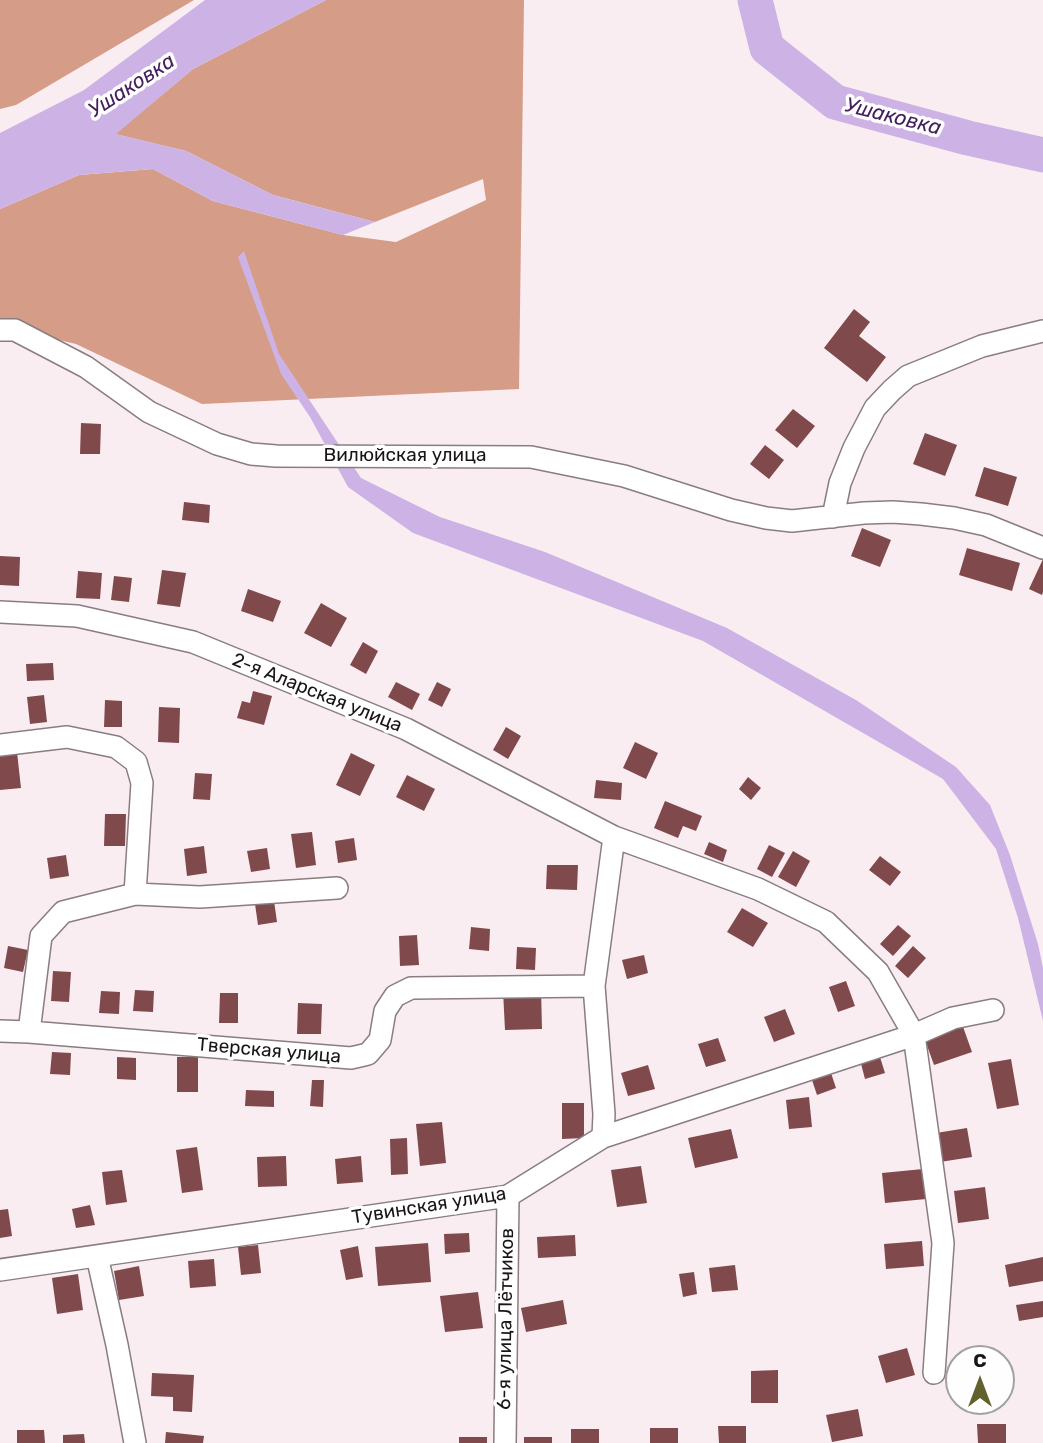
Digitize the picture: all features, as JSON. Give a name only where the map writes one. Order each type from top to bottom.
[{"type":"street","name":"Вилюйская улица","points":[[0,330],[15,330],[86,367],[149,412],[217,444],[251,454],[531,457],[624,476],[766,518],[792,521],[894,512],[954,518],[986,525],[1043,548]]},
{"type":"street","points":[[833,517],[840,483],[854,448],[875,408],[892,390],[908,376],[982,346],[1043,331]]},
{"type":"street","name":"2-я Аларская улица","points":[[0,612],[77,615],[193,642],[406,729],[614,837],[758,890],[826,922],[878,972],[914,1035]]},
{"type":"street","points":[[0,745],[67,737],[116,747],[136,762],[142,783],[135,894]]},
{"type":"street","points":[[603,1137],[604,1114],[594,986],[614,837]]},
{"type":"street","points":[[29,1032],[41,936],[63,912],[135,894],[200,897],[337,888]]},
{"type":"street","name":"Тверская улица","points":[[0,1031],[351,1058],[368,1054],[380,1040],[385,1011],[395,996],[411,988],[594,986]]},
{"type":"street","name":"Тувинская улица","points":[[0,1270],[508,1196],[603,1137],[914,1035],[953,1018],[993,1010]]},
{"type":"street","points":[[914,1035],[943,1242],[934,1373]]},
{"type":"street","name":"6-я улица Лётчиков","points":[[505,1443],[508,1196]]},
{"type":"street","points":[[97,1256],[135,1443]]},
{"type":"shaded area","points":[[0,0],[194,0],[16,105],[0,109]]},
{"type":"shaded area","points":[[326,0],[524,0],[519,389],[202,404],[76,344],[0,326],[0,209],[79,175],[153,169],[213,201],[343,235],[396,242],[486,200],[483,179],[375,222],[273,195],[186,151],[115,134],[193,69]]},
{"type":"water","points":[[205,0],[326,0],[193,69],[116,134],[186,151],[273,195],[375,222],[343,235],[213,201],[153,169],[79,175],[0,209],[0,133],[84,90]]},
{"type":"water","points":[[244,251],[279,354],[361,478],[440,517],[545,552],[727,628],[856,700],[956,767],[990,805],[1010,855],[1043,968],[1043,1021],[1018,918],[996,849],[943,779],[703,641],[413,533],[348,487],[310,417],[281,374],[238,257]]},
{"type":"building","points":[[854,309],[870,322],[859,336],[886,357],[867,382],[824,348]]},
{"type":"building","points":[[793,409],[815,426],[797,448],[775,430]]},
{"type":"building","points":[[81,423],[101,424],[100,454],[80,454]]},
{"type":"building","points":[[925,433],[957,445],[945,476],[913,464]]},
{"type":"building","points":[[765,445],[784,460],[769,479],[750,464]]},
{"type":"building","points":[[984,467],[1017,477],[1008,506],[975,496]]},
{"type":"building","points":[[184,502],[210,505],[209,523],[182,520]]},
{"type":"building","points":[[862,528],[891,540],[880,567],[851,556]]},
{"type":"building","points":[[967,548],[1020,563],[1012,591],[959,575]]},
{"type":"building","points":[[0,556],[20,557],[19,586],[0,585]]},
{"type":"building","points":[[1043,559],[1043,592],[1042,595],[1029,589]]},
{"type":"building","points":[[162,570],[186,573],[180,607],[157,604]]},
{"type":"building","points":[[78,571],[102,573],[100,599],[76,598]]},
{"type":"building","points":[[114,576],[132,578],[129,602],[111,600]]},
{"type":"building","points":[[248,589],[281,601],[273,622],[241,611]]},
{"type":"building","points":[[321,603],[347,618],[331,647],[304,633]]},
{"type":"building","points":[[363,642],[378,651],[366,674],[350,665]]},
{"type":"building","points":[[53,663],[54,680],[27,681],[26,664]]},
{"type":"building","points":[[396,682],[420,694],[412,710],[388,697]]},
{"type":"building","points":[[437,682],[451,689],[442,707],[428,700]]},
{"type":"building","points":[[253,691],[272,696],[264,725],[237,718],[242,701],[250,703]]},
{"type":"building","points":[[44,695],[47,722],[30,724],[27,697]]},
{"type":"building","points":[[105,700],[122,701],[122,727],[104,727]]},
{"type":"building","points":[[159,707],[180,708],[179,743],[158,742]]},
{"type":"building","points":[[506,727],[521,736],[508,759],[493,750]]},
{"type":"building","points":[[635,742],[658,753],[646,779],[623,768]]},
{"type":"building","points":[[17,752],[21,788],[0,790],[0,754]]},
{"type":"building","points":[[351,753],[375,765],[360,796],[336,785]]},
{"type":"building","points":[[195,773],[212,774],[210,800],[193,799]]},
{"type":"building","points":[[407,775],[435,789],[424,811],[396,797]]},
{"type":"building","points":[[748,777],[761,788],[751,800],[739,789]]},
{"type":"building","points":[[596,780],[622,783],[621,800],[594,798]]},
{"type":"building","points":[[665,801],[702,816],[696,831],[683,826],[678,838],[654,828]]},
{"type":"building","points":[[105,814],[126,814],[125,846],[104,846]]},
{"type":"building","points":[[312,832],[316,865],[296,868],[291,834]]},
{"type":"building","points":[[354,838],[357,860],[338,863],[335,841]]},
{"type":"building","points":[[709,842],[727,850],[723,862],[704,854]]},
{"type":"building","points":[[769,845],[785,853],[772,877],[757,869]]},
{"type":"building","points":[[204,846],[207,873],[187,876],[184,849]]},
{"type":"building","points":[[267,848],[270,869],[251,872],[247,851]]},
{"type":"building","points":[[793,851],[810,861],[796,887],[778,877]]},
{"type":"building","points":[[66,855],[69,876],[50,879],[47,858]]},
{"type":"building","points":[[880,856],[901,872],[890,886],[869,870]]},
{"type":"building","points":[[547,865],[578,865],[577,890],[546,889]]},
{"type":"building","points":[[274,901],[277,922],[258,925],[255,904]]},
{"type":"building","points":[[742,908],[768,923],[753,947],[727,932]]},
{"type":"building","points":[[898,925],[911,936],[893,956],[880,944]]},
{"type":"building","points":[[471,927],[490,929],[489,951],[469,949]]},
{"type":"building","points":[[417,935],[419,965],[400,966],[399,936]]},
{"type":"building","points":[[8,946],[28,950],[23,972],[4,968]]},
{"type":"building","points":[[913,946],[926,958],[908,978],[895,966]]},
{"type":"building","points":[[517,947],[536,948],[535,970],[516,969]]},
{"type":"building","points":[[644,955],[648,973],[627,979],[622,960]]},
{"type":"building","points":[[53,971],[71,972],[69,1002],[51,1001]]},
{"type":"building","points":[[846,981],[855,1006],[838,1012],[829,987]]},
{"type":"building","points":[[541,989],[542,1029],[505,1030],[503,991]]},
{"type":"building","points":[[135,990],[154,991],[153,1012],[133,1011]]},
{"type":"building","points":[[101,991],[120,992],[119,1014],[99,1013]]},
{"type":"building","points":[[220,993],[238,993],[238,1023],[219,1023]]},
{"type":"building","points":[[298,1003],[322,1004],[321,1034],[297,1034]]},
{"type":"building","points":[[785,1009],[795,1034],[774,1042],[764,1017]]},
{"type":"building","points":[[962,1024],[972,1052],[934,1065],[924,1037]]},
{"type":"building","points":[[718,1038],[726,1061],[706,1067],[698,1044]]},
{"type":"building","points":[[52,1052],[71,1053],[70,1075],[50,1074]]},
{"type":"building","points":[[879,1054],[885,1073],[865,1079],[860,1060]]},
{"type":"building","points":[[117,1057],[136,1058],[136,1080],[117,1079]]},
{"type":"building","points":[[177,1057],[198,1057],[198,1092],[177,1092]]},
{"type":"building","points":[[1011,1059],[1019,1105],[997,1109],[988,1063]]},
{"type":"building","points":[[648,1065],[655,1089],[628,1096],[621,1073]]},
{"type":"building","points":[[830,1070],[836,1088],[817,1095],[811,1077]]},
{"type":"building","points":[[312,1080],[324,1080],[323,1107],[310,1106]]},
{"type":"building","points":[[246,1090],[274,1091],[274,1107],[245,1106]]},
{"type":"building","points":[[809,1097],[812,1127],[789,1129],[786,1100]]},
{"type":"building","points":[[562,1103],[584,1103],[584,1138],[562,1139]]},
{"type":"building","points":[[442,1122],[446,1163],[420,1166],[416,1124]]},
{"type":"building","points":[[967,1128],[972,1157],[940,1162],[936,1133]]},
{"type":"building","points":[[731,1129],[738,1158],[695,1168],[688,1138]]},
{"type":"building","points":[[407,1138],[408,1174],[391,1175],[390,1139]]},
{"type":"building","points":[[197,1147],[203,1190],[182,1193],[176,1150]]},
{"type":"building","points":[[286,1156],[287,1186],[258,1187],[257,1157]]},
{"type":"building","points":[[361,1156],[363,1182],[337,1184],[335,1159]]},
{"type":"building","points":[[641,1166],[647,1203],[617,1207],[611,1170]]},
{"type":"building","points":[[923,1169],[926,1199],[885,1203],[882,1173]]},
{"type":"building","points":[[122,1170],[127,1202],[106,1205],[102,1172]]},
{"type":"building","points":[[985,1187],[989,1219],[958,1223],[954,1191]]},
{"type":"building","points":[[90,1205],[95,1225],[76,1228],[72,1209]]},
{"type":"building","points":[[8,1209],[12,1236],[0,1238],[0,1210]]},
{"type":"building","points":[[469,1233],[470,1252],[445,1254],[444,1234]]},
{"type":"building","points":[[575,1235],[576,1256],[538,1258],[537,1237]]},
{"type":"building","points":[[922,1241],[924,1266],[886,1269],[884,1244]]},
{"type":"building","points":[[428,1243],[431,1282],[378,1286],[375,1247]]},
{"type":"building","points":[[258,1245],[261,1273],[241,1275],[238,1247]]},
{"type":"building","points":[[358,1246],[363,1277],[346,1280],[340,1250]]},
{"type":"building","points":[[1043,1257],[1043,1281],[1009,1287],[1005,1265]]},
{"type":"building","points":[[214,1259],[216,1286],[190,1288],[188,1261]]},
{"type":"building","points":[[735,1265],[738,1290],[712,1292],[709,1268]]},
{"type":"building","points":[[139,1266],[144,1296],[119,1300],[114,1271]]},
{"type":"building","points":[[694,1272],[697,1294],[683,1297],[679,1274]]},
{"type":"building","points":[[78,1274],[83,1310],[57,1314],[52,1278]]},
{"type":"building","points":[[478,1292],[483,1328],[445,1332],[440,1296]]},
{"type":"building","points":[[563,1300],[567,1324],[526,1332],[521,1308]]},
{"type":"building","points":[[1043,1301],[1043,1317],[1019,1321],[1016,1305]]},
{"type":"building","points":[[907,1348],[915,1375],[886,1383],[878,1356]]},
{"type":"building","points":[[778,1370],[778,1403],[751,1403],[751,1371]]},
{"type":"building","points":[[152,1373],[194,1375],[192,1412],[173,1411],[173,1397],[151,1396]]},
{"type":"building","points":[[858,1409],[863,1436],[832,1442],[826,1415]]},
{"type":"building","points":[[977,1424],[1006,1424],[1006,1443],[978,1443]]},
{"type":"building","points":[[718,1426],[746,1426],[746,1443],[719,1443]]},
{"type":"building","points":[[650,1428],[678,1428],[678,1443],[650,1443]]},
{"type":"building","points":[[571,1429],[599,1429],[599,1443],[571,1443]]},
{"type":"building","points":[[17,1430],[44,1430],[45,1443],[17,1443]]},
{"type":"building","points":[[166,1432],[204,1436],[203,1443],[165,1443]]},
{"type":"building","points":[[84,1434],[85,1443],[63,1443],[63,1435]]},
{"type":"building","points":[[459,1437],[487,1437],[487,1443],[459,1443]]},
{"type":"building","points":[[524,1437],[552,1437],[552,1443],[524,1443]]},
{"type":"waterway","name":"Ушаковка","points":[[755,0],[767,48],[835,102],[1043,155]]}]
